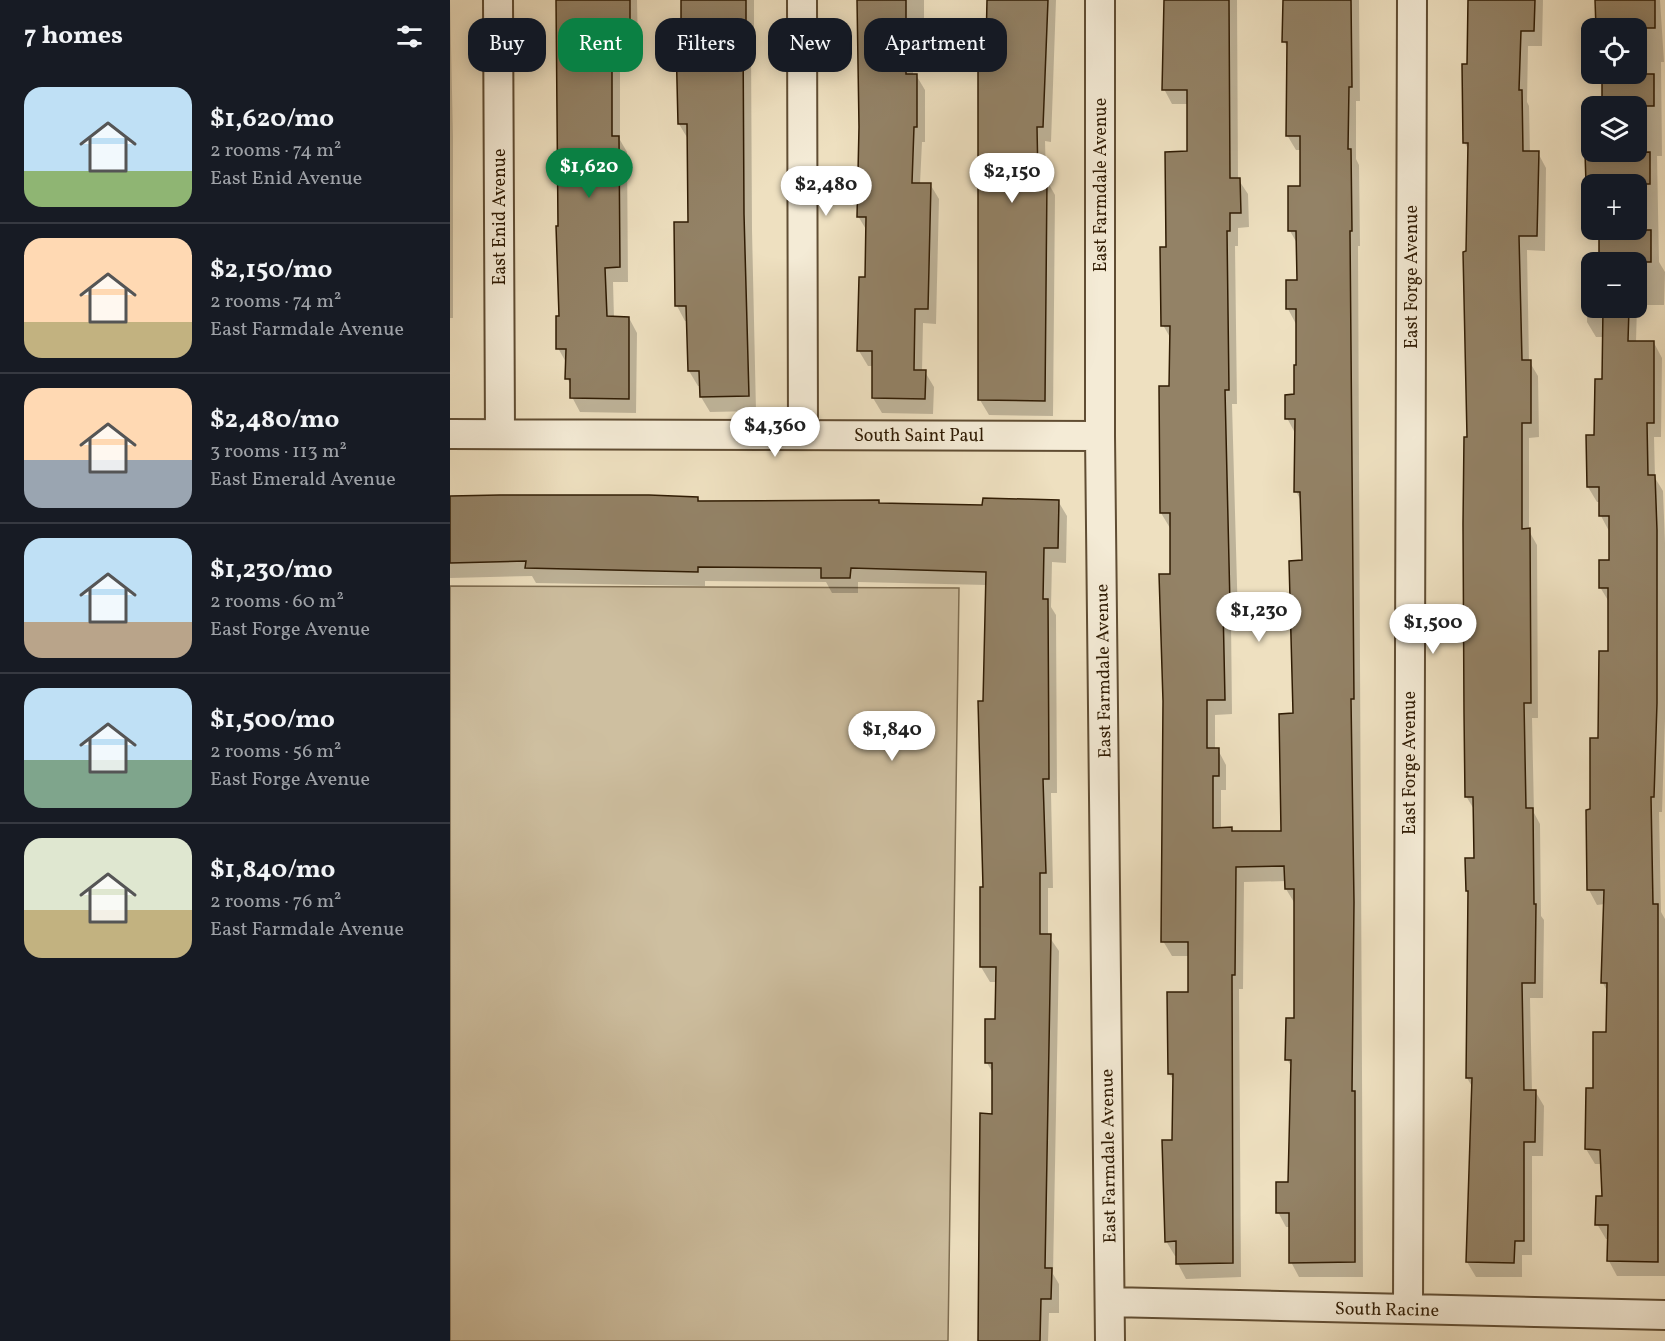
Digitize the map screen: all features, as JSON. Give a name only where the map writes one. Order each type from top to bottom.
[{"type":"street","name":"East Enid Avenue","points":[[498,0],[500,434]]},
{"type":"street","points":[[802,0],[803,435]]},
{"type":"street","name":"East Farmdale Avenue","points":[[1100,0],[1100,436],[1110,1341]]},
{"type":"street","name":"East Forge Avenue","points":[[1408,1309],[1412,0]]},
{"type":"street","name":"South Saint Paul","points":[[450,434],[1100,436]]},
{"type":"street","name":"South Racine","points":[[1110,1302],[1665,1315]]},
{"type":"shaded area","points":[[450,586],[959,588],[948,1341],[450,1341]]},
{"type":"building","points":[[556,0],[630,0],[630,18],[558,18],[558,72],[612,72],[612,136],[619,136],[620,267],[605,268],[607,316],[629,317],[629,399],[570,398],[570,379],[565,379],[566,349],[556,349],[556,316],[559,316],[556,226],[558,226]]},
{"type":"building","points":[[681,0],[746,0],[746,18],[681,18]]},
{"type":"building","points":[[857,0],[906,0],[906,18],[864,18],[864,72],[917,74],[917,127],[914,127],[912,183],[931,183],[928,309],[915,309],[914,370],[926,370],[925,399],[872,398],[872,351],[857,351],[859,277],[865,277],[866,217],[857,217],[859,127]]},
{"type":"building","points":[[987,0],[1048,0],[1043,127],[1037,127],[1038,179],[1047,179],[1045,401],[978,400],[978,72],[1007,72],[1007,18],[987,18]]},
{"type":"building","points":[[1164,0],[1229,0],[1230,178],[1240,178],[1241,213],[1230,213],[1230,231],[1227,231],[1229,390],[1225,390],[1230,605],[1223,605],[1225,700],[1207,700],[1207,748],[1219,748],[1219,776],[1213,776],[1213,828],[1232,827],[1232,831],[1281,831],[1279,714],[1293,713],[1289,561],[1302,560],[1300,492],[1294,492],[1295,419],[1285,419],[1285,395],[1294,394],[1294,365],[1296,365],[1296,309],[1286,309],[1286,280],[1297,280],[1296,231],[1288,231],[1288,186],[1300,186],[1300,136],[1286,136],[1287,42],[1282,42],[1283,0],[1351,0],[1352,87],[1349,87],[1348,149],[1351,149],[1352,231],[1350,231],[1354,699],[1351,699],[1354,902],[1352,1091],[1355,1091],[1355,1262],[1289,1263],[1289,1213],[1276,1213],[1276,1182],[1288,1182],[1291,1060],[1285,1060],[1286,1018],[1294,1018],[1294,889],[1285,889],[1284,866],[1236,867],[1235,975],[1232,975],[1233,1263],[1176,1264],[1176,1241],[1165,1242],[1162,1140],[1172,1140],[1173,1074],[1168,1074],[1167,992],[1188,992],[1188,942],[1161,942],[1163,701],[1159,574],[1170,574],[1170,513],[1160,513],[1159,386],[1169,386],[1170,326],[1161,326],[1160,247],[1166,247],[1165,152],[1187,151],[1187,90],[1162,90]]},
{"type":"building","points":[[1468,0],[1535,0],[1534,31],[1521,31],[1519,90],[1522,90],[1523,151],[1539,151],[1537,236],[1519,236],[1522,360],[1531,360],[1531,423],[1522,423],[1522,529],[1530,528],[1531,703],[1524,703],[1526,808],[1533,808],[1534,904],[1536,904],[1535,983],[1522,983],[1524,1090],[1536,1090],[1535,1142],[1524,1142],[1524,1241],[1515,1241],[1514,1263],[1466,1262],[1472,1078],[1466,1078],[1468,891],[1466,891],[1465,858],[1474,858],[1473,797],[1465,797],[1464,713],[1463,524],[1464,437],[1467,437],[1463,252],[1466,251],[1468,143],[1463,143],[1462,64],[1467,64]]},
{"type":"building","points":[[1595,0],[1655,0],[1655,28],[1647,28],[1647,18],[1596,18]]},
{"type":"building","points":[[677,72],[743,72],[749,396],[700,397],[699,371],[688,371],[686,306],[675,306],[674,222],[688,222],[687,124],[678,124]]},
{"type":"building","points":[[1647,74],[1654,74],[1654,106],[1647,106],[1647,96],[1602,96],[1602,84],[1647,84]]},
{"type":"building","points":[[1647,152],[1650,152],[1650,184],[1647,184],[1647,174],[1586,174],[1585,162],[1647,162]]},
{"type":"building","points":[[1647,230],[1651,230],[1651,262],[1647,262],[1647,252],[1599,252],[1599,240],[1647,240]]},
{"type":"building","points":[[1603,318],[1629,318],[1628,341],[1654,341],[1654,423],[1647,423],[1648,475],[1655,475],[1657,530],[1657,703],[1654,797],[1651,797],[1653,904],[1658,904],[1658,1262],[1607,1261],[1608,1225],[1595,1225],[1596,1196],[1602,1196],[1600,1150],[1585,1149],[1586,1088],[1593,1088],[1593,1032],[1606,1032],[1607,983],[1601,983],[1604,890],[1587,890],[1586,810],[1590,809],[1590,738],[1598,738],[1599,651],[1608,651],[1608,588],[1599,588],[1599,560],[1609,560],[1609,516],[1599,516],[1599,487],[1587,487],[1586,435],[1594,435],[1595,379],[1602,379]]},
{"type":"building","points":[[649,495],[698,497],[698,501],[879,500],[879,503],[982,505],[983,498],[1059,500],[1058,548],[1044,548],[1043,599],[1048,599],[1049,779],[1043,779],[1046,873],[1040,873],[1040,934],[1051,934],[1045,1268],[1052,1268],[1051,1299],[1041,1299],[1040,1341],[978,1341],[980,1113],[992,1114],[992,1063],[985,1063],[985,1019],[995,1019],[996,967],[980,967],[980,887],[983,887],[978,701],[983,701],[986,572],[851,568],[850,578],[821,578],[821,568],[698,567],[698,572],[525,568],[526,561],[450,563],[450,496]]}]
